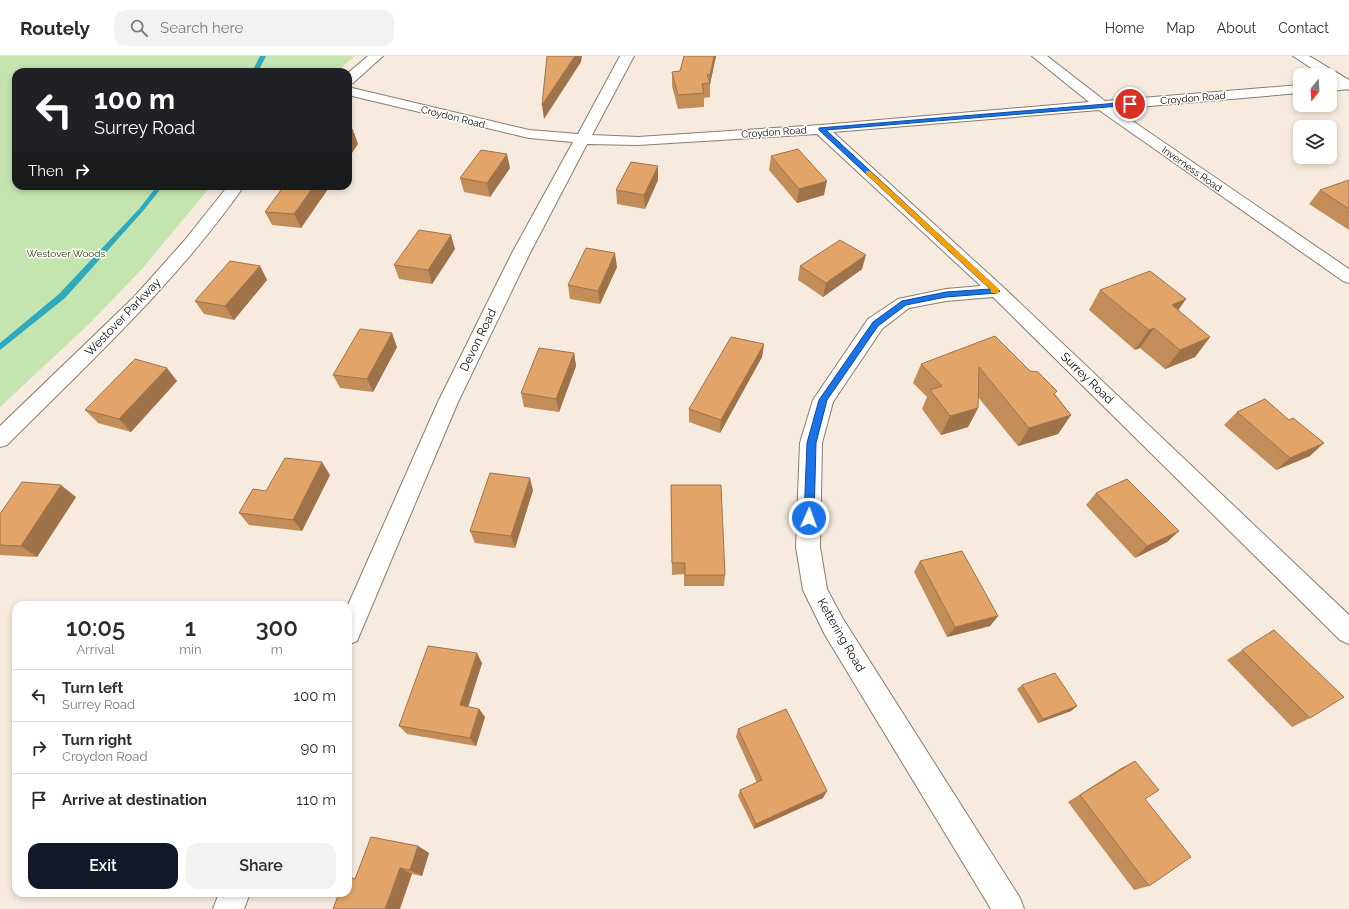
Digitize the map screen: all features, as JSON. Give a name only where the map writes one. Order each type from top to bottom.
[{"type":"street","points":[[352,77],[376,56]]},
{"type":"street","name":"Devon Road","points":[[352,624],[448,402],[521,253],[584,139],[627,56]]},
{"type":"street","name":"Inverness Road","points":[[1039,56],[1102,106],[1349,277]]},
{"type":"street","points":[[1300,56],[1349,86]]},
{"type":"street","points":[[1337,87],[1349,86]]},
{"type":"street","name":"Croydon Road","points":[[352,92],[529,134],[584,139],[638,141],[821,129],[1293,90]]},
{"type":"street","name":"Surrey Road","points":[[821,129],[997,291],[1349,632]]},
{"type":"street","name":"Westover Parkway","points":[[0,439],[146,296],[190,246],[233,190]]},
{"type":"street","name":"Kettering Road","points":[[997,291],[946,295],[904,303],[876,324],[823,400],[811,443],[808,548],[815,590],[834,627],[1009,909]]},
{"type":"street","points":[[228,909],[233,897]]},
{"type":"green space","name":"Westover Woods","points":[[0,56],[355,56],[341,68],[12,68],[12,190],[208,190],[142,269],[89,324],[0,407]]},
{"type":"building","points":[[547,56],[575,56],[542,105]]},
{"type":"building","points":[[684,56],[714,56],[710,75],[707,75],[710,83],[702,84],[704,93],[678,95],[672,72],[680,71]]},
{"type":"building","points":[[798,149],[827,181],[799,189],[771,156]]},
{"type":"building","points":[[481,150],[507,154],[487,183],[460,178]]},
{"type":"building","points":[[631,162],[658,166],[644,195],[616,190]]},
{"type":"building","points":[[1349,180],[1349,209],[1320,190]]},
{"type":"building","points":[[281,190],[311,190],[294,214],[265,212]]},
{"type":"building","points":[[419,230],[451,235],[428,270],[394,265]]},
{"type":"building","points":[[840,240],[866,255],[826,283],[800,266]]},
{"type":"building","points":[[586,248],[615,253],[598,291],[568,285]]},
{"type":"building","points":[[230,261],[260,266],[225,306],[195,301]]},
{"type":"building","points":[[1150,271],[1186,299],[1172,305],[1210,337],[1180,350],[1154,328],[1149,330],[1100,290]]},
{"type":"building","points":[[360,329],[392,333],[367,379],[333,375]]},
{"type":"building","points":[[995,336],[1030,371],[1038,372],[1057,391],[1054,394],[1071,415],[1029,428],[979,367],[978,408],[950,416],[930,390],[942,386],[921,364]]},
{"type":"building","points":[[731,337],[764,344],[721,420],[689,409]]},
{"type":"building","points":[[539,348],[574,353],[556,399],[521,393]]},
{"type":"building","points":[[135,359],[167,368],[119,419],[85,410]]},
{"type":"building","points":[[1265,399],[1289,420],[1293,418],[1324,443],[1290,458],[1237,412]]},
{"type":"building","points":[[285,458],[322,462],[293,520],[239,513],[253,489],[266,491]]},
{"type":"building","points":[[490,473],[530,478],[511,536],[470,531]]},
{"type":"building","points":[[1127,479],[1179,531],[1147,546],[1096,493]]},
{"type":"building","points":[[22,482],[61,485],[21,546],[0,545],[0,514]]},
{"type":"building","points":[[671,485],[721,485],[725,575],[685,575],[685,563],[672,563]]},
{"type":"building","points":[[962,551],[998,616],[955,627],[920,561]]},
{"type":"building","points":[[1274,630],[1344,697],[1310,718],[1242,650]]},
{"type":"building","points":[[428,646],[477,653],[460,705],[479,709],[470,738],[399,726]]},
{"type":"building","points":[[1055,673],[1077,706],[1043,719],[1022,685]]},
{"type":"building","points":[[786,709],[827,791],[756,824],[740,790],[762,780],[738,729]]},
{"type":"building","points":[[1135,761],[1159,790],[1145,799],[1191,857],[1149,886],[1080,795]]},
{"type":"building","points":[[371,837],[418,846],[410,870],[400,868],[385,909],[333,909],[338,897],[352,897],[352,878],[355,879]]},
{"type":"waterway","points":[[257,68],[263,56]]},
{"type":"waterway","points":[[0,347],[62,296],[141,210],[157,190]]},
{"type":"slow traffic","points":[[868,172],[997,291],[994,291]]},
{"type":"route","points":[[809,518],[811,443],[823,400],[876,324],[904,303],[946,295],[997,291],[821,129],[1130,104]]}]
